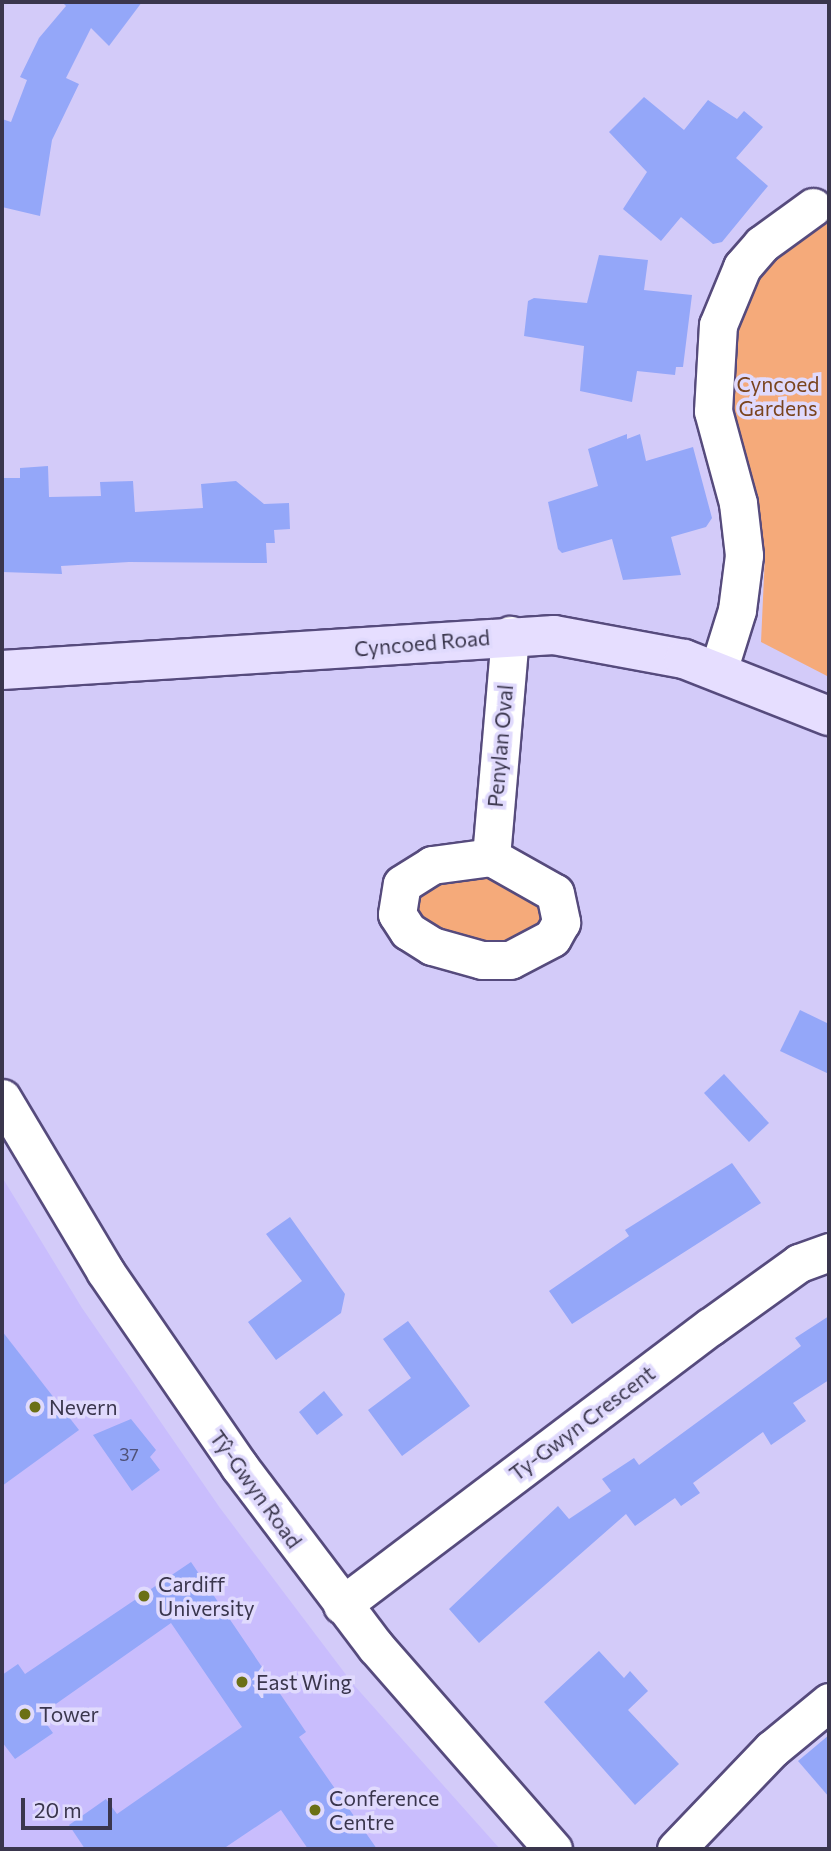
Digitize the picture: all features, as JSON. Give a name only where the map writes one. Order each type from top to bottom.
[{"type":"street","points":[[718,671],[737,610],[744,555],[738,503],[713,411],[718,324],[742,267],[762,244],[813,207]]},
{"type":"street","name":"Cyncoed Road","points":[[2,670],[242,659],[510,635],[628,644],[718,671],[829,716]]},
{"type":"street","name":"Penylan Oval","points":[[491,857],[510,635]]},
{"type":"street","name":"Tŷ-Gwyn Road","points":[[2,1098],[140,1324],[342,1605],[553,1849]]},
{"type":"street","name":"Ty-Gwyn Crescent","points":[[342,1605],[710,1327],[799,1263],[829,1252]]},
{"type":"street","points":[[676,1849],[772,1749],[829,1702]]},
{"type":"shaded area","name":"Cardiff University","points":[[2,1177],[82,1308],[220,1508],[353,1684],[500,1849],[2,1849]]},
{"type":"green space","name":"Cyncoed Gardens","points":[[829,212],[829,677],[761,642],[765,555],[759,555],[730,422],[729,336],[764,264]]},
{"type":"green space","points":[[471,872],[521,882],[549,914],[517,947],[453,941],[411,913],[415,891],[425,882]]},
{"type":"building","points":[[62,2],[142,2],[109,46],[91,28],[66,78],[79,84],[52,140],[40,216],[2,207],[2,119],[11,122],[27,80],[20,77],[39,38],[66,6]]},
{"type":"building","points":[[644,97],[684,130],[708,100],[737,119],[744,111],[763,127],[736,158],[768,186],[722,242],[713,244],[681,217],[661,241],[623,209],[647,172],[609,132]]},
{"type":"building","points":[[599,255],[648,260],[644,290],[692,295],[683,367],[676,367],[675,375],[637,371],[632,402],[580,391],[584,346],[524,336],[528,301],[534,298],[587,303]]},
{"type":"building","points":[[627,434],[627,439],[640,434],[646,461],[693,447],[712,518],[706,527],[671,537],[681,575],[623,580],[612,539],[562,553],[558,549],[548,502],[598,486],[588,449]]},
{"type":"building","points":[[48,466],[49,497],[101,496],[100,482],[133,481],[135,512],[203,508],[201,484],[236,481],[264,504],[289,503],[290,529],[274,530],[275,543],[266,543],[267,563],[129,562],[61,566],[62,574],[2,572],[2,478],[20,478],[20,468]]},
{"type":"building","points":[[800,1010],[829,1024],[829,1074],[780,1051]]},
{"type":"building","points":[[724,1074],[769,1123],[749,1142],[704,1093]]},
{"type":"building","points":[[732,1163],[761,1203],[572,1324],[549,1291],[629,1236],[625,1230]]},
{"type":"building","points":[[290,1217],[345,1294],[341,1313],[276,1360],[248,1322],[302,1281],[266,1234]]},
{"type":"building","points":[[829,1316],[829,1380],[793,1403],[806,1421],[771,1445],[763,1432],[693,1483],[700,1493],[681,1506],[675,1498],[635,1526],[626,1514],[479,1643],[449,1609],[558,1506],[569,1519],[611,1491],[602,1479],[634,1458],[639,1465],[801,1346],[795,1338]]},
{"type":"building","points":[[408,1321],[470,1406],[402,1456],[368,1410],[411,1378],[383,1339]]},
{"type":"building","name":"Nevern","points":[[2,1331],[79,1430],[2,1486]]},
{"type":"building","points":[[324,1391],[343,1415],[317,1435],[299,1412]]},
{"type":"building","points":[[131,1419],[156,1450],[150,1457],[160,1470],[132,1491],[93,1435]]},
{"type":"building","points":[[191,1562],[306,1732],[299,1737],[377,1849],[308,1849],[281,1810],[223,1849],[85,1849],[69,1825],[106,1799],[117,1814],[242,1727],[171,1623],[53,1706],[42,1718],[53,1733],[15,1759],[2,1742],[2,1675],[18,1664],[25,1674]]},
{"type":"building","points":[[599,1651],[624,1678],[630,1671],[648,1691],[628,1710],[679,1764],[635,1805],[544,1702]]},
{"type":"building","points":[[829,1735],[829,1797],[798,1761]]},
{"type":"place","name":"Nevern","points":[[35,1407]]},
{"type":"place","name":"Cardiff University","points":[[144,1596]]},
{"type":"place","name":"East Wing","points":[[242,1682]]},
{"type":"place","name":"Tower","points":[[25,1714]]},
{"type":"place","name":"Conference Centre","points":[[315,1810]]}]
